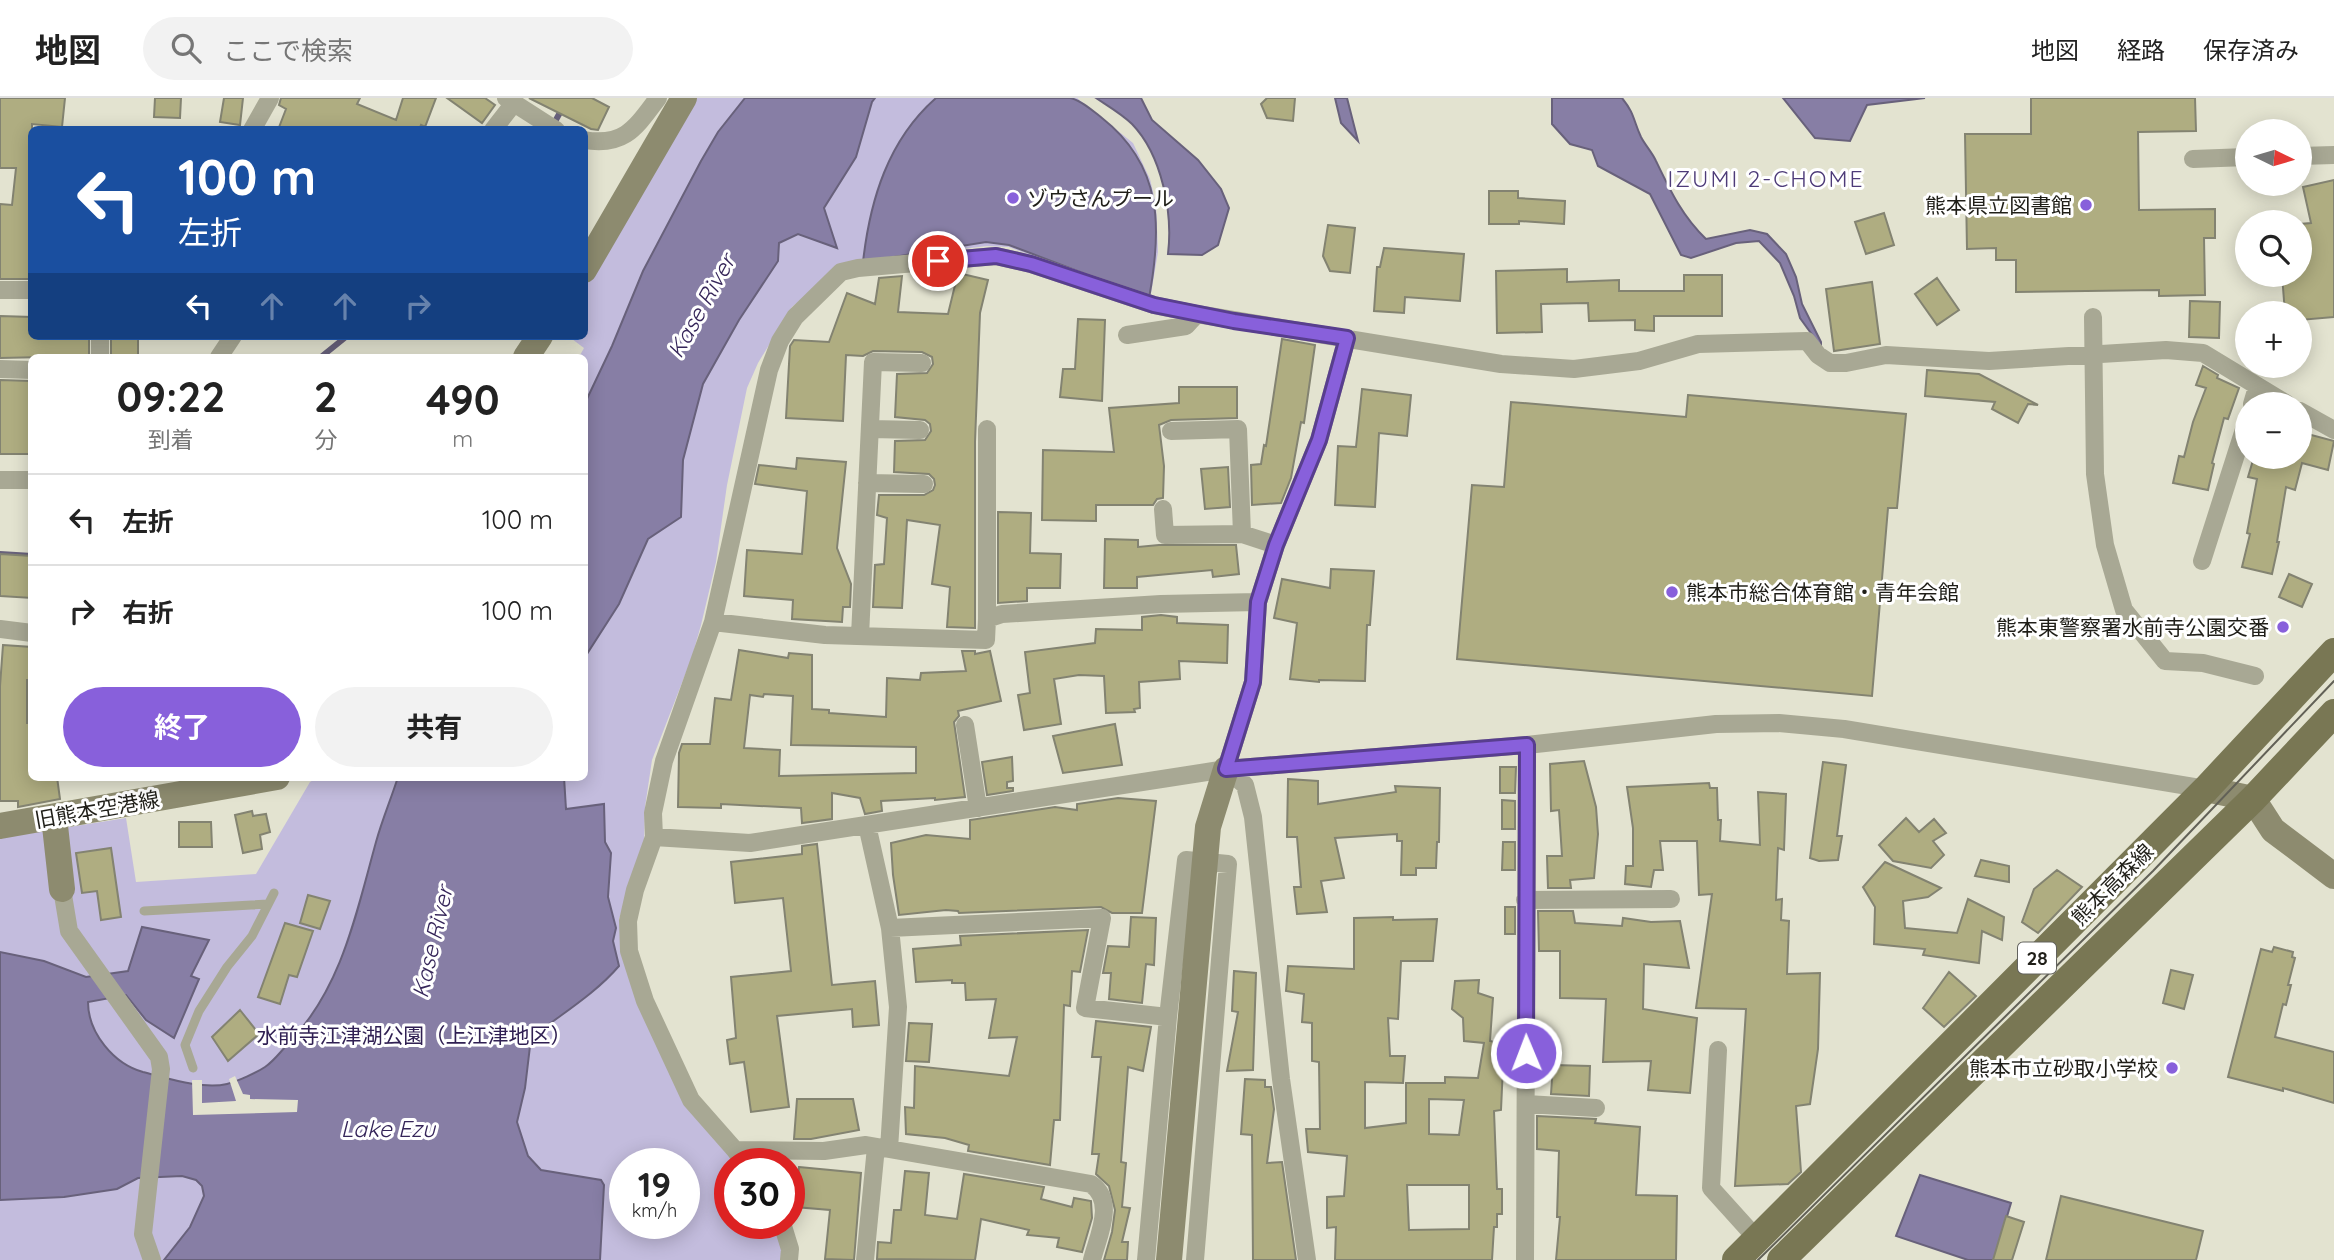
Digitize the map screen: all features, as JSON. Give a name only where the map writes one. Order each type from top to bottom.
[{"type":"main road","name":"熊本高森線","points":[[1736,1260],[2206,789],[2334,652]]},
{"type":"main road","name":"熊本高森線","points":[[1781,1260],[2253,799],[2334,713]]},
{"type":"street","points":[[254,126],[270,98]]},
{"type":"street","points":[[588,140],[614,141],[633,131],[658,98]]},
{"type":"street","points":[[588,263],[684,98]]},
{"type":"street","points":[[495,126],[510,101],[550,126]]},
{"type":"street","points":[[2312,156],[2334,155]]},
{"type":"street","points":[[2193,159],[2235,157]]},
{"type":"street","points":[[732,1148],[691,1100],[645,1001],[629,951],[628,921],[635,890],[654,837],[653,813],[664,761],[713,622],[769,370],[780,341],[795,317],[841,272],[858,268],[996,256],[1031,264],[1154,305],[1501,364],[1574,369],[1639,361],[1698,344],[1807,341],[1818,355],[1830,363],[1846,363],[1886,355],[1989,361],[2166,350],[2203,353],[2250,392]]},
{"type":"street","points":[[0,290],[28,290]]},
{"type":"street","points":[[1127,335],[1186,326],[1197,314]]},
{"type":"street","points":[[2093,317],[2095,474],[2105,545],[2123,610],[2165,661],[2203,663],[2255,676]]},
{"type":"street","points":[[1169,1260],[1208,827],[1253,682],[1258,602],[1276,545],[1319,440],[1347,338]]},
{"type":"street","points":[[860,636],[873,362],[922,363]]},
{"type":"street","points":[[0,369],[28,370]]},
{"type":"street","points":[[2312,418],[2334,430]]},
{"type":"street","points":[[870,429],[920,430]]},
{"type":"street","points":[[713,622],[825,635],[986,640],[987,429]]},
{"type":"street","points":[[1171,431],[1238,429],[1242,534]]},
{"type":"street","points":[[2202,561],[2235,458]]},
{"type":"street","points":[[0,480],[28,480]]},
{"type":"street","points":[[867,483],[924,484]]},
{"type":"street","points":[[1163,509],[1165,535],[1242,534],[1276,545]]},
{"type":"street","points":[[987,619],[1016,613],[1161,604],[1258,602]]},
{"type":"street","points":[[0,629],[28,632]]},
{"type":"street","points":[[654,837],[750,843],[1226,769],[1527,745],[1716,724],[1779,723],[1844,729],[2253,799],[2273,830],[2334,876]]},
{"type":"street","points":[[965,725],[978,807]]},
{"type":"street","points":[[1525,1260],[1527,745]]},
{"type":"street","points":[[1226,769],[1245,785],[1253,817],[1281,1079],[1307,1260]]},
{"type":"street","name":"旧熊本空港線","points":[[0,826],[255,781]]},
{"type":"street","points":[[54,817],[69,931],[160,1063],[143,1234],[152,1260]]},
{"type":"street","points":[[865,1260],[883,1148],[898,1007],[890,928],[867,825]]},
{"type":"street","points":[[1146,1260],[1168,1017],[1186,860],[1228,864],[1195,1260]]},
{"type":"street","points":[[1525,900],[1671,899]]},
{"type":"street","points":[[890,928],[1102,918],[1085,1007],[1168,1017]]},
{"type":"street","points":[[1718,1050],[1711,1188],[1757,1239]]},
{"type":"street","points":[[1526,1104],[1596,1108]]},
{"type":"street","points":[[805,1151],[866,1145],[1091,1184],[1100,1190],[1104,1199],[1104,1212],[1092,1260]]},
{"type":"street","points":[[787,1239],[789,1260]]},
{"type":"lane","points":[[193,1068],[185,1045],[199,1011],[227,967],[252,936],[274,893]]},
{"type":"lane","points":[[144,911],[268,904]]},
{"type":"green space","name":"水前寺江津湖公園（上江津地区）","points":[[695,98],[1077,98],[1133,143],[1150,179],[1156,205],[1158,252],[1150,300],[1009,247],[987,246],[855,262],[832,273],[792,307],[758,363],[747,388],[727,485],[716,562],[701,625],[692,657],[652,760],[645,807],[644,848],[619,919],[623,946],[682,1094],[723,1148],[714,1148],[714,1239],[779,1239],[785,1260],[0,1260],[0,838],[126,818],[136,882],[256,874],[312,781],[588,781],[588,354],[581,354],[584,348],[573,340],[588,340],[588,282]]},
{"type":"water","name":"Kase River","points":[[745,98],[875,98],[856,157],[824,208],[837,248],[798,234],[779,243],[778,261],[739,320],[703,384],[683,460],[681,517],[648,539],[619,604],[588,652],[588,397],[643,271],[718,132]]},
{"type":"water","name":"ゾウさんプール","points":[[936,98],[1070,98],[1102,118],[1122,137],[1137,157],[1153,200],[1156,247],[1149,298],[1009,245],[986,242],[863,262],[871,216],[884,172],[905,133]]},
{"type":"water","points":[[1096,98],[1141,98],[1152,120],[1198,160],[1221,189],[1229,208],[1218,245],[1202,255],[1168,254],[1167,203],[1151,152],[1132,124]]},
{"type":"water","points":[[1335,98],[1347,98],[1358,141],[1341,123]]},
{"type":"water","points":[[1552,98],[1622,98],[1677,202],[1706,239],[1750,230],[1767,234],[1786,254],[1796,277],[1802,304],[1821,347],[1800,318],[1780,263],[1759,241],[1736,243],[1691,258],[1681,255],[1650,194],[1598,166],[1592,150],[1570,144],[1552,124]]},
{"type":"water","points":[[1783,98],[1925,98],[1867,105],[1850,141],[1815,138]]},
{"type":"water","name":"Lake Ezu","points":[[397,781],[564,781],[566,809],[604,804],[605,842],[611,853],[608,897],[616,928],[613,941],[619,966],[588,995],[531,1038],[525,1088],[517,1122],[528,1156],[541,1170],[601,1180],[604,1185],[600,1260],[164,1260],[190,1227],[204,1196],[202,1186],[196,1180],[182,1176],[138,1178],[117,1189],[64,1197],[0,1200],[0,952],[44,961],[86,977],[128,971],[142,927],[209,940],[191,976],[199,979],[174,1038],[146,1020],[126,995],[88,1002],[89,1014],[105,1046],[132,1068],[207,1086],[227,1084],[268,1065],[306,1022],[322,999],[354,923],[378,834]]},
{"type":"water","points":[[1920,1175],[2011,1203],[1994,1260],[1968,1260],[1896,1236]]},
{"type":"pier","points":[[235,1076],[243,1094],[250,1095],[250,1099],[298,1100],[297,1112],[193,1115],[192,1080],[202,1080],[202,1103],[236,1101],[229,1079]]},
{"type":"building","points":[[0,98],[65,98],[62,126],[28,126],[28,279],[0,279],[0,204],[12,205],[16,168],[0,168]]},
{"type":"building","points":[[155,98],[181,98],[180,118],[154,117]]},
{"type":"building","points":[[224,98],[243,98],[240,125],[220,122]]},
{"type":"building","points":[[281,98],[360,98],[357,104],[396,120],[403,98],[436,98],[425,126],[280,126],[286,109],[279,105]]},
{"type":"building","points":[[447,98],[485,98],[495,105],[482,123]]},
{"type":"building","points":[[529,98],[592,98],[609,107],[598,130]]},
{"type":"building","points":[[1267,98],[1295,98],[1293,121],[1267,118],[1261,104]]},
{"type":"building","points":[[2031,98],[2195,98],[2196,131],[2138,132],[2139,210],[2215,209],[2215,238],[2204,238],[2205,295],[2159,296],[2159,290],[2016,292],[2016,260],[1996,260],[1996,248],[1967,249],[1965,134],[2031,134]]},
{"type":"building","points":[[2334,180],[2334,317],[2312,319],[2312,301],[2284,301],[2283,287],[2312,287],[2312,210],[2308,210],[2305,196],[2312,196],[2312,185]]},
{"type":"building","points":[[1489,191],[1518,191],[1518,198],[1565,201],[1564,224],[1519,221],[1519,224],[1489,224]]},
{"type":"building","points":[[1884,213],[1894,245],[1866,254],[1855,222]]},
{"type":"building","points":[[1328,225],[1355,228],[1350,273],[1330,271],[1323,256]]},
{"type":"building","points":[[1384,248],[1464,254],[1460,301],[1405,297],[1404,313],[1374,311],[1377,267],[1380,267]]},
{"type":"building","points":[[1567,269],[1567,282],[1619,280],[1619,291],[1684,291],[1684,275],[1722,275],[1722,316],[1654,316],[1654,331],[1635,330],[1635,320],[1589,321],[1588,303],[1541,304],[1542,332],[1497,333],[1496,271]]},
{"type":"building","points":[[958,273],[988,280],[980,313],[975,442],[975,628],[947,627],[950,587],[932,584],[940,525],[907,520],[902,608],[873,607],[875,565],[884,564],[887,518],[877,515],[879,495],[924,495],[933,490],[935,485],[929,474],[894,472],[895,441],[925,440],[931,431],[930,424],[925,420],[895,417],[897,374],[927,373],[933,364],[932,357],[922,352],[873,351],[863,356],[846,355],[843,421],[786,418],[790,346],[794,340],[829,342],[847,293],[875,304],[879,278],[902,276],[898,312],[948,314]]},
{"type":"building","points":[[1937,278],[1959,310],[1937,325],[1915,294]]},
{"type":"building","points":[[1872,282],[1880,344],[1834,351],[1826,289]]},
{"type":"building","points":[[2190,301],[2220,302],[2219,338],[2189,337]]},
{"type":"building","points":[[0,316],[28,317],[28,340],[89,340],[89,354],[28,354],[28,357],[0,358]]},
{"type":"building","points":[[1078,319],[1105,320],[1102,401],[1060,397],[1063,369],[1075,369]]},
{"type":"building","points":[[1282,339],[1315,345],[1304,423],[1301,422],[1291,478],[1281,503],[1252,505],[1251,465],[1261,464],[1264,445],[1266,446]]},
{"type":"building","points":[[111,340],[138,340],[138,354],[111,354]]},
{"type":"building","points":[[2203,366],[2218,375],[2217,378],[2239,388],[2235,392],[2228,419],[2224,418],[2208,490],[2173,483],[2179,456],[2184,457],[2206,388],[2196,385]]},
{"type":"building","points":[[1927,370],[1979,374],[2038,405],[2028,404],[2018,423],[1992,409],[1995,402],[1925,396]]},
{"type":"building","points":[[0,380],[28,381],[28,454],[0,454]]},
{"type":"building","points":[[1179,387],[1237,387],[1237,418],[1171,420],[1159,425],[1164,466],[1163,498],[1157,499],[1153,505],[1096,505],[1096,521],[1042,520],[1043,450],[1114,452],[1109,408],[1179,403]]},
{"type":"building","points":[[1362,389],[1411,395],[1407,436],[1379,433],[1375,507],[1335,505],[1338,446],[1356,447]]},
{"type":"building","name":"熊本市総合体育館・青年会館","points":[[1688,395],[1906,414],[1897,508],[1888,508],[1872,696],[1457,659],[1472,485],[1504,487],[1511,402],[1686,417]]},
{"type":"building","points":[[2312,435],[2334,441],[2328,470],[2312,466]]},
{"type":"building","points":[[797,458],[846,462],[837,548],[851,584],[850,607],[843,607],[842,622],[792,619],[793,600],[744,596],[747,550],[802,554],[807,491],[755,484],[759,465],[796,469]]},
{"type":"building","points":[[1228,467],[1230,507],[1205,509],[1201,469]]},
{"type":"building","points":[[2250,469],[2300,469],[2295,490],[2286,487],[2272,574],[2242,567],[2250,534],[2247,533],[2257,479],[2248,477]]},
{"type":"building","points":[[998,512],[1031,513],[1030,553],[1061,554],[1060,588],[1027,588],[1027,601],[998,603]]},
{"type":"building","points":[[1105,539],[1138,540],[1138,547],[1236,545],[1239,574],[1213,577],[1212,570],[1137,577],[1137,588],[1104,588]]},
{"type":"building","points":[[0,554],[28,556],[28,598],[0,596]]},
{"type":"building","points":[[1331,569],[1374,571],[1370,625],[1367,625],[1365,681],[1319,682],[1290,679],[1297,623],[1274,618],[1282,579],[1330,588]]},
{"type":"building","points":[[2289,574],[2312,584],[2302,607],[2279,597]]},
{"type":"building","points":[[1142,617],[1177,617],[1177,623],[1228,625],[1227,663],[1179,661],[1180,679],[1139,682],[1140,708],[1134,709],[1135,712],[1106,713],[1104,676],[1079,675],[1054,679],[1061,724],[1024,730],[1018,695],[1030,693],[1025,652],[1095,643],[1096,629],[1142,630]]},
{"type":"building","points":[[3,645],[28,647],[28,781],[58,781],[60,799],[18,807],[18,801],[0,801],[0,686]]},
{"type":"building","points":[[739,650],[788,658],[789,653],[812,655],[812,709],[829,710],[829,713],[886,717],[887,678],[920,680],[921,673],[966,671],[962,651],[975,651],[975,654],[990,651],[1001,701],[958,711],[959,716],[954,722],[965,797],[881,801],[882,811],[865,814],[860,798],[832,793],[832,819],[802,823],[801,808],[721,804],[721,808],[678,807],[679,753],[682,744],[710,744],[715,698],[731,700]],"holes":[[[750,695],[793,696],[791,745],[916,747],[916,773],[779,776],[780,750],[744,748]]]},
{"type":"building","points":[[1115,724],[1122,765],[1063,773],[1053,736]]},
{"type":"building","points":[[1012,757],[1013,781],[1007,782],[1007,788],[1013,788],[1013,791],[987,795],[982,762]]},
{"type":"building","points":[[1584,761],[1596,807],[1598,834],[1594,878],[1570,880],[1571,888],[1548,888],[1547,856],[1562,856],[1559,810],[1551,811],[1550,764]]},
{"type":"building","points":[[1823,762],[1846,765],[1837,836],[1842,836],[1838,860],[1819,861],[1810,858]]},
{"type":"building","points":[[1500,767],[1516,767],[1515,793],[1500,793]]},
{"type":"building","points":[[1288,779],[1318,781],[1318,804],[1396,792],[1395,786],[1440,788],[1436,868],[1416,868],[1416,875],[1401,875],[1402,841],[1397,841],[1397,834],[1335,838],[1344,878],[1321,881],[1327,912],[1297,914],[1294,887],[1301,887],[1297,837],[1287,837]]},
{"type":"building","points":[[1709,783],[1710,788],[1717,788],[1718,820],[1721,820],[1720,841],[1760,845],[1758,792],[1786,794],[1784,850],[1778,848],[1776,900],[1782,899],[1781,920],[1789,921],[1787,974],[1820,973],[1818,1049],[1810,1104],[1796,1106],[1801,1172],[1788,1184],[1735,1186],[1746,1009],[1696,1008],[1712,894],[1699,895],[1697,841],[1660,841],[1663,870],[1654,870],[1651,887],[1625,884],[1626,866],[1633,866],[1633,828],[1627,787]]},
{"type":"building","points":[[1118,798],[1156,801],[1142,913],[1112,913],[1101,907],[959,913],[946,910],[899,915],[891,843],[926,835],[970,839],[970,820],[1055,807],[1077,810],[1077,804]]},
{"type":"building","points":[[1502,800],[1515,801],[1515,829],[1502,829]]},
{"type":"building","points":[[252,811],[253,816],[266,814],[270,832],[260,835],[262,849],[243,853],[235,815]]},
{"type":"building","points":[[1906,818],[1919,832],[1934,819],[1946,833],[1933,841],[1944,855],[1931,868],[1893,861],[1879,845]]},
{"type":"building","points":[[179,822],[211,822],[212,847],[179,847]]},
{"type":"building","points":[[1503,842],[1515,842],[1515,870],[1502,870]]},
{"type":"building","points":[[817,844],[832,985],[875,981],[879,1025],[853,1027],[852,1009],[777,1016],[789,1107],[751,1112],[744,1062],[730,1064],[727,1040],[736,1038],[731,977],[791,971],[783,898],[735,903],[731,862],[802,854],[802,846]]},
{"type":"building","points":[[111,848],[121,917],[101,920],[97,891],[82,893],[76,853]]},
{"type":"building","points":[[1981,860],[2009,866],[2009,882],[1975,876]]},
{"type":"building","points":[[1885,862],[1941,888],[1928,897],[1903,901],[1905,928],[1957,933],[1968,899],[2004,917],[2002,940],[1982,931],[1979,963],[1923,955],[1925,949],[1874,944],[1875,907],[1863,887]]},
{"type":"building","points":[[2057,870],[2082,887],[2038,933],[2022,922],[2034,889]]},
{"type":"building","points":[[308,895],[330,901],[320,929],[300,923]]},
{"type":"building","points":[[1505,907],[1515,907],[1515,934],[1505,934]]},
{"type":"building","points":[[1538,911],[1573,911],[1575,923],[1622,926],[1623,918],[1651,922],[1680,921],[1689,968],[1644,964],[1643,1009],[1697,1018],[1690,1093],[1648,1090],[1651,1061],[1603,1062],[1606,999],[1560,998],[1560,951],[1539,951]]},
{"type":"building","points":[[1131,917],[1156,918],[1154,965],[1146,964],[1142,1003],[1109,999],[1111,973],[1103,973],[1108,946],[1129,947]]},
{"type":"building","points":[[1354,918],[1437,919],[1433,961],[1401,961],[1398,1019],[1388,1018],[1390,1056],[1405,1056],[1403,1083],[1365,1082],[1365,1128],[1406,1123],[1406,1083],[1445,1083],[1445,1077],[1478,1078],[1484,1043],[1464,1041],[1463,1018],[1452,1009],[1455,981],[1479,980],[1478,993],[1493,998],[1490,1041],[1504,1044],[1501,1110],[1494,1111],[1497,1189],[1502,1189],[1502,1214],[1497,1214],[1497,1227],[1494,1227],[1492,1260],[1335,1260],[1336,1227],[1327,1228],[1327,1197],[1344,1196],[1347,1156],[1308,1152],[1306,1129],[1320,1129],[1319,1062],[1312,1061],[1312,1023],[1302,1022],[1304,994],[1286,991],[1288,966],[1354,969]],"holes":[[[1429,1099],[1464,1100],[1459,1135],[1429,1134]],[[1407,1185],[1469,1185],[1469,1229],[1409,1230]]]},
{"type":"building","points":[[285,923],[313,931],[297,977],[289,975],[280,1004],[258,997]]},
{"type":"building","points":[[1088,930],[1080,972],[1072,971],[1070,1006],[1064,1005],[1060,1120],[1054,1120],[1050,1165],[968,1151],[969,1145],[945,1138],[906,1134],[905,1107],[914,1108],[915,1066],[1009,1076],[1017,1037],[989,1038],[996,999],[966,1000],[965,983],[952,983],[952,980],[916,982],[913,949],[961,945],[960,936]]},
{"type":"building","points":[[2274,947],[2293,952],[2292,957],[2295,958],[2286,1005],[2283,1004],[2275,1037],[2334,1052],[2334,1103],[2283,1088],[2283,1091],[2228,1077],[2261,949],[2272,952]]},
{"type":"building","points":[[2171,970],[2193,975],[2184,1009],[2163,1003]]},
{"type":"building","points":[[1234,971],[1256,973],[1253,1070],[1227,1071],[1238,1012],[1232,1011]]},
{"type":"building","points":[[1949,972],[1976,996],[1944,1027],[1923,1008]]},
{"type":"building","points":[[240,1010],[259,1034],[228,1061],[212,1037]]},
{"type":"building","points":[[1096,1021],[1151,1027],[1143,1071],[1128,1067],[1121,1162],[1126,1163],[1122,1207],[1130,1208],[1122,1242],[1128,1242],[1127,1260],[1104,1260],[1115,1210],[1109,1186],[1096,1174],[1099,1154],[1092,1154],[1101,1057],[1092,1057]]},
{"type":"building","points":[[909,1023],[932,1024],[929,1062],[906,1061]]},
{"type":"building","points":[[1553,1065],[1590,1066],[1589,1096],[1551,1094]]},
{"type":"building","points":[[1245,1079],[1265,1080],[1265,1087],[1271,1087],[1274,1109],[1267,1163],[1282,1162],[1296,1260],[1253,1260],[1252,1135],[1241,1134]]},
{"type":"building","points":[[797,1099],[853,1099],[859,1130],[811,1139],[794,1139]]},
{"type":"building","points":[[1537,1116],[1596,1119],[1595,1123],[1640,1127],[1636,1195],[1677,1196],[1676,1260],[1556,1260],[1560,1217],[1557,1217],[1559,1151],[1537,1149]]},
{"type":"building","points":[[805,1168],[861,1173],[854,1260],[825,1259],[830,1210],[805,1208]]},
{"type":"building","points":[[905,1171],[929,1173],[925,1215],[957,1219],[964,1174],[1044,1187],[1041,1199],[1072,1207],[1074,1198],[1091,1201],[1092,1218],[1082,1252],[1057,1247],[1059,1238],[1027,1235],[1029,1230],[981,1219],[975,1260],[877,1259],[878,1242],[891,1243],[894,1210],[901,1210]]},
{"type":"building","points":[[2061,1196],[2203,1231],[2196,1260],[2046,1260]]},
{"type":"building","points":[[2006,1216],[2024,1222],[2012,1260],[1993,1260]]},
{"type":"waterway","points":[[553,126],[568,98]]},
{"type":"waterway","points":[[325,354],[342,340]]},
{"type":"waterway","points":[[0,554],[28,556]]},
{"type":"tram line","points":[[1758,1260],[2153,871],[2334,681]]},
{"type":"place","name":"ゾウさんプール","points":[[1013,198]]},
{"type":"place","name":"熊本県立図書館","points":[[2086,205]]},
{"type":"place","name":"熊本市総合体育館・青年会館","points":[[1672,592]]},
{"type":"place","name":"熊本東警察署水前寺公園交番","points":[[2283,627]]},
{"type":"place","name":"熊本市立砂取小学校","points":[[2172,1068]]},
{"type":"district","name":"IZUMI 2-CHOME","points":[[1766,178]]},
{"type":"route","points":[[938,261],[996,256],[1031,264],[1154,305],[1234,321],[1347,338],[1319,440],[1276,545],[1258,602],[1253,682],[1226,769],[1527,745],[1526,1053]]}]
